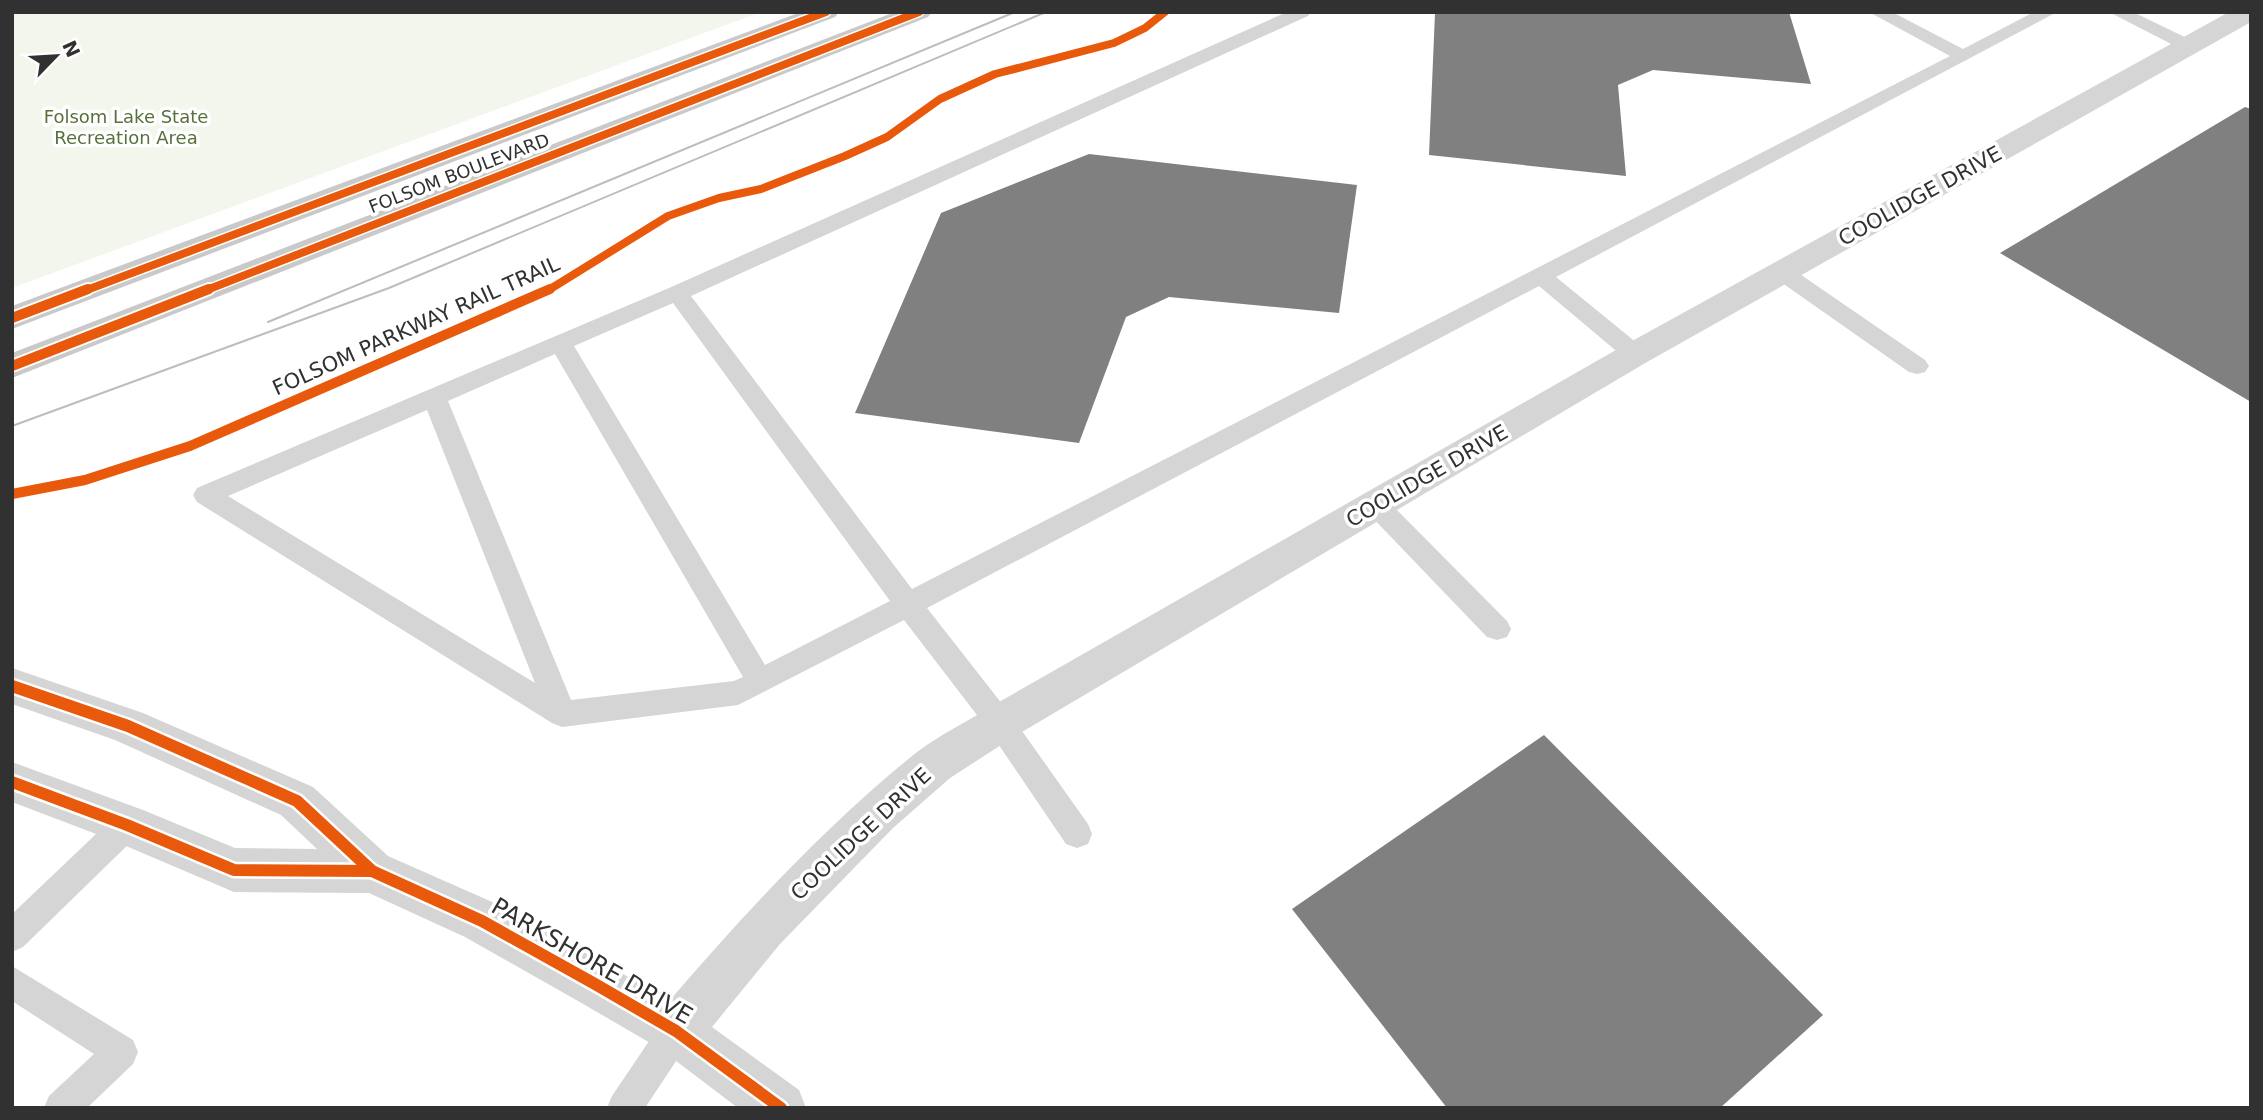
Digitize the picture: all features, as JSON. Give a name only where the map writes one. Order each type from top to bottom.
[{"type":"main road","name":"FOLSOM BOULEVARD","points":[[12,318],[826,12]]},
{"type":"main road","name":"FOLSOM BOULEVARD","points":[[12,366],[919,12]]},
{"type":"street","name":"COOLIDGE DRIVE","points":[[676,1031],[763,928],[877,814],[935,764],[1000,723],[1635,354],[2249,12]]},
{"type":"street","name":"PARKSHORE DRIVE","points":[[12,686],[128,726],[297,801],[372,871],[482,921],[676,1031],[781,1108]]},
{"type":"street","name":"PARKSHORE DRIVE","points":[[12,782],[127,825],[234,870],[372,871]]},
{"type":"lane","points":[[1302,12],[677,293],[206,495],[562,714],[738,693],[2048,12]]},
{"type":"lane","points":[[1878,12],[1964,56]]},
{"type":"lane","points":[[2000,12],[2025,24]]},
{"type":"lane","points":[[2118,12],[2187,45]]},
{"type":"lane","points":[[1783,273],[1917,366]]},
{"type":"lane","points":[[1540,276],[1635,354]]},
{"type":"lane","points":[[677,293],[1000,723],[1077,834]]},
{"type":"lane","points":[[560,343],[760,681]]},
{"type":"lane","points":[[433,397],[562,714]]},
{"type":"lane","points":[[1377,506],[1497,629]]},
{"type":"lane","points":[[12,936],[127,825]]},
{"type":"lane","points":[[12,982],[121,1052],[61,1108]]},
{"type":"lane","points":[[624,1108],[676,1031]]},
{"type":"green space","name":"Folsom Lake State Recreation Area","points":[[12,12],[761,12],[12,288]]},
{"type":"building","points":[[1437,12],[1789,12],[1811,84],[1653,70],[1618,85],[1626,176],[1429,155]]},
{"type":"building","points":[[2245,107],[2251,109],[2251,402],[2000,253]]},
{"type":"building","points":[[1089,154],[1357,185],[1339,313],[1169,297],[1126,317],[1079,443],[855,413],[941,213]]},
{"type":"building","points":[[1544,735],[1823,1015],[1720,1108],[1447,1108],[1292,909]]},
{"type":"tram line","points":[[268,322],[1015,12]]},
{"type":"tram line","points":[[12,426],[389,288],[1046,12]]},
{"type":"cycle path","points":[[12,318],[826,12]]},
{"type":"cycle path","points":[[12,366],[919,12]]},
{"type":"cycle path","name":"FOLSOM PARKWAY RAIL TRAIL","points":[[12,494],[85,480],[190,446],[539,296],[668,216],[719,198],[761,189],[845,156],[887,137],[940,99],[995,74],[1114,43],[1145,28],[1165,12]]},
{"type":"cycle path","points":[[12,686],[128,726],[297,801],[372,871],[482,921],[595,984],[676,1031],[781,1108]]},
{"type":"cycle path","points":[[12,782],[127,825],[234,870],[372,871]]}]
